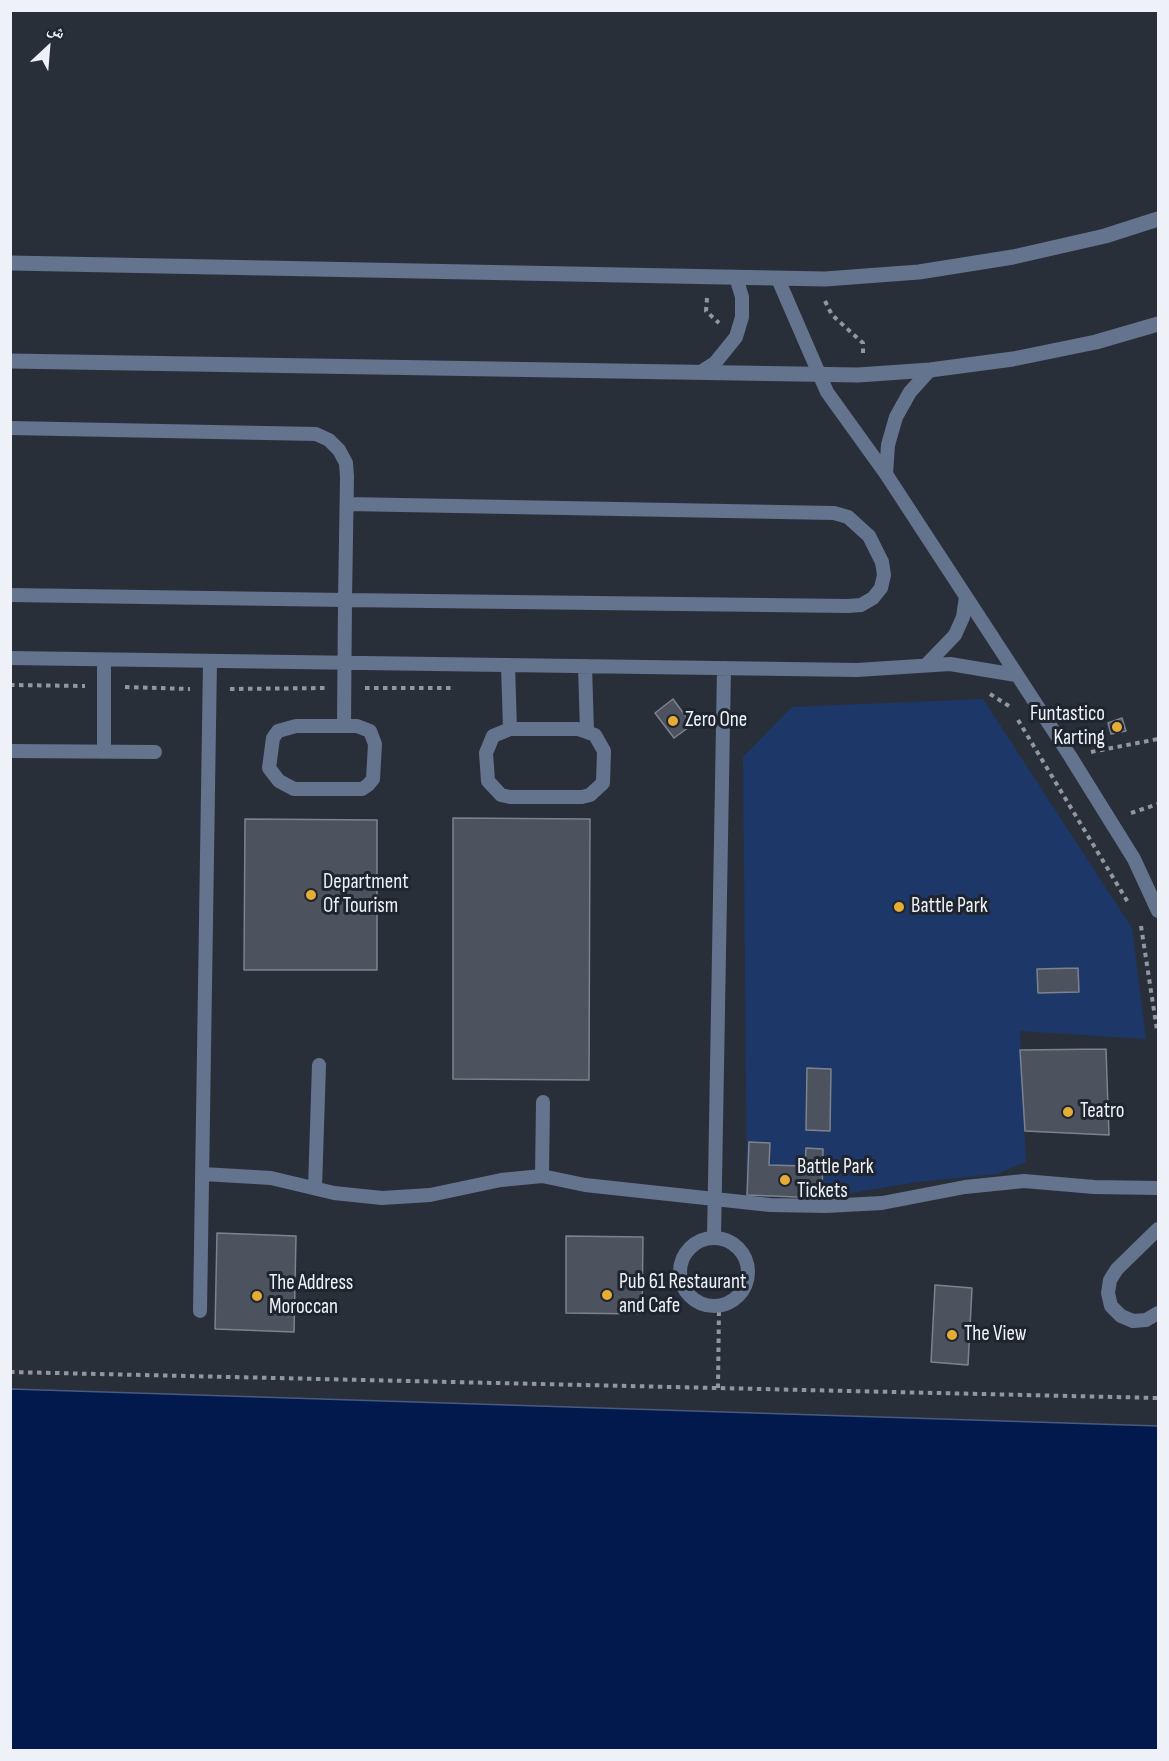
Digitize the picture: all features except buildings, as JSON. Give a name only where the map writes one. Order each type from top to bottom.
[{"type":"street","points":[[10,263],[778,279],[919,272],[1012,258],[1105,236],[1158,219]]},
{"type":"street","points":[[10,361],[701,372],[819,376],[930,370],[1013,359],[1096,342],[1158,324]]},
{"type":"lane","points":[[701,372],[715,363],[736,337],[742,317],[742,297],[736,277]]},
{"type":"lane","points":[[778,279],[819,376],[886,474],[1110,819],[1146,881],[1158,911]]},
{"type":"lane","points":[[886,474],[888,445],[896,417],[910,392],[930,370]]},
{"type":"lane","points":[[10,428],[316,434],[329,440],[346,463],[344,726]]},
{"type":"lane","points":[[10,595],[848,606],[861,605],[873,598],[881,588],[884,575],[882,562],[869,536],[848,517],[834,513],[347,504]]},
{"type":"lane","points":[[926,665],[955,635],[963,617],[966,597]]},
{"type":"lane","points":[[10,658],[857,670],[926,665],[973,666],[1016,675]]},
{"type":"lane","points":[[104,660],[104,752]]},
{"type":"lane","points":[[200,1311],[210,661]]},
{"type":"lane","points":[[508,665],[510,729]]},
{"type":"lane","points":[[585,666],[587,731]]},
{"type":"lane","points":[[714,1238],[723,668]]},
{"type":"lane","points":[[344,726],[364,727],[374,737],[374,772],[369,785],[362,789],[294,789],[279,781],[269,768],[273,738],[279,731],[287,727],[344,726]]},
{"type":"lane","points":[[510,729],[587,731],[601,742],[604,751],[605,775],[597,790],[582,797],[510,797],[493,789],[486,771],[488,744],[493,736],[510,729]]},
{"type":"lane","points":[[10,751],[154,752]]},
{"type":"lane","points":[[315,1188],[319,1065]]},
{"type":"lane","points":[[542,1176],[543,1102]]},
{"type":"lane","points":[[203,1174],[260,1177],[358,1197],[406,1197],[542,1176],[585,1185],[770,1205],[826,1206],[882,1203],[994,1182],[1024,1181],[1094,1187],[1158,1188]]},
{"type":"lane","points":[[1158,1229],[1117,1269],[1110,1280],[1108,1293],[1112,1306],[1121,1316],[1133,1321],[1146,1320],[1158,1313]]},
{"type":"lane","points":[[714,1238],[737,1247],[745,1258],[748,1270],[747,1283],[741,1294],[731,1302],[719,1306],[697,1302],[682,1285],[680,1275],[681,1263],[693,1245],[714,1238]]},
{"type":"path","points":[[824,298],[826,308],[862,343],[862,359]]},
{"type":"path","points":[[10,685],[209,689],[462,688]]},
{"type":"path","points":[[988,693],[1008,704],[1129,905]]},
{"type":"path","points":[[1070,756],[1158,739]]},
{"type":"path","points":[[1110,819],[1158,804]]},
{"type":"path","points":[[1141,925],[1157,1030]]},
{"type":"path","points":[[718,1388],[719,1306]]},
{"type":"path","points":[[10,1372],[1158,1398]]},
{"type":"shaded area","points":[[983,699],[1132,928],[1146,1039],[1020,1031],[1026,1162],[997,1174],[917,1182],[822,1198],[747,1195],[743,757],[792,707]]},
{"type":"shaded area","points":[[11,1389],[1158,1426],[1158,1750],[11,1750]]},
{"type":"place","name":"Zero One","points":[[673,721]]},
{"type":"place","name":"Funtastico Karting","points":[[1117,727]]},
{"type":"place","name":"Department Of Tourism","points":[[311,895]]},
{"type":"place","name":"Battle Park","points":[[899,907]]},
{"type":"place","name":"Teatro","points":[[1068,1112]]},
{"type":"place","name":"Battle Park Tickets","points":[[785,1180]]},
{"type":"place","name":"Pub 61 Restaurant and Cafe","points":[[607,1295]]},
{"type":"place","name":"The Address Moroccan","points":[[257,1296]]},
{"type":"place","name":"The View","points":[[952,1335]]}]
